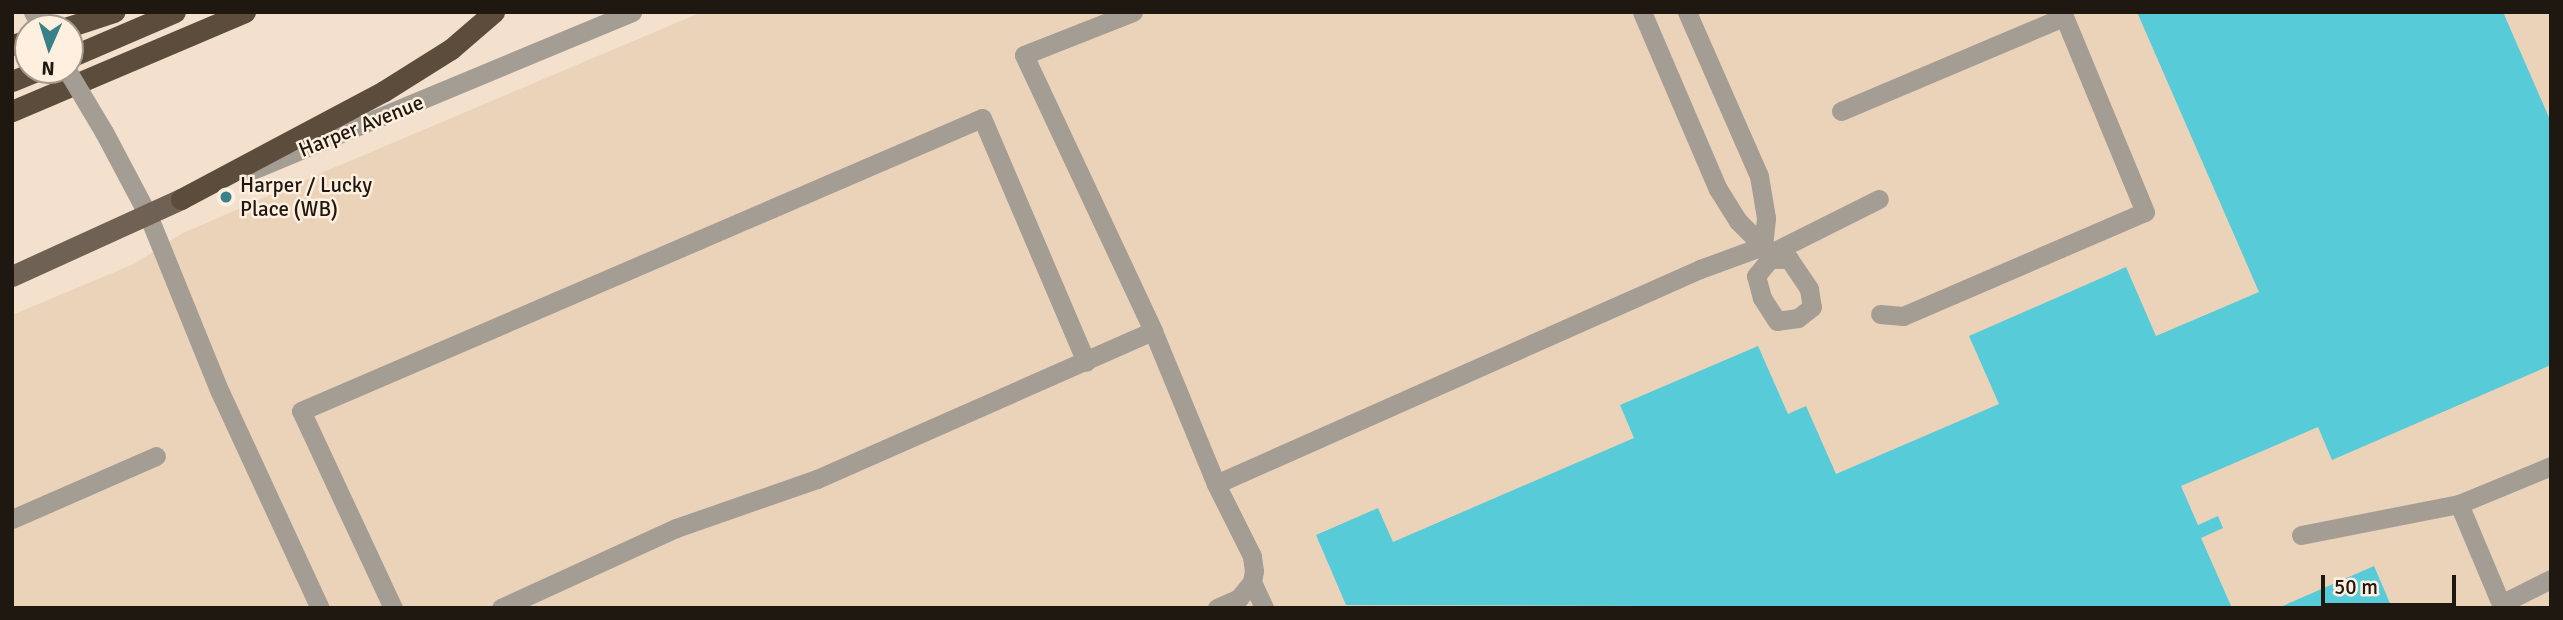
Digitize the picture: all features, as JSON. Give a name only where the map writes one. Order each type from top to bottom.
[{"type":"highway","points":[[84,22],[114,12]]},
{"type":"highway","points":[[84,51],[175,12]]},
{"type":"highway","points":[[12,111],[245,12]]},
{"type":"highway","points":[[181,199],[384,91],[451,49],[494,12]]},
{"type":"main road","name":"Harper Avenue","points":[[12,276],[181,199]]},
{"type":"street","name":"Harper Avenue","points":[[181,199],[632,12]]},
{"type":"street","points":[[1133,12],[1024,55],[1153,331],[1216,484],[1252,556],[1252,582],[1264,608]]},
{"type":"street","points":[[1642,12],[1722,197],[1738,221],[1767,253]]},
{"type":"street","points":[[1686,12],[1759,176],[1765,199],[1767,253]]},
{"type":"street","points":[[1842,111],[2063,15],[2145,212],[1903,316],[1880,314]]},
{"type":"street","points":[[75,84],[148,215],[220,392],[320,608]]},
{"type":"street","points":[[393,608],[300,411],[982,118],[1086,362]]},
{"type":"street","points":[[1216,484],[1767,253],[1880,199]]},
{"type":"street","points":[[501,608],[676,528],[817,479],[1153,331]]},
{"type":"street","points":[[12,519],[156,456]]},
{"type":"street","points":[[2301,535],[2459,504],[2551,466]]},
{"type":"street","points":[[2459,504],[2501,604],[2551,579]]},
{"type":"street","points":[[1217,608],[1239,598],[1252,582]]},
{"type":"shaded area","points":[[702,12],[2551,12],[2551,608],[12,608],[12,315],[134,264],[181,234]]},
{"type":"building","points":[[2137,12],[2503,12],[2551,122],[2551,365],[2332,460],[2318,427],[2181,486],[2198,525],[2218,516],[2223,528],[2201,538],[2232,608],[1346,605],[1316,535],[1378,508],[1393,542],[1634,438],[1620,405],[1758,346],[1788,414],[1806,406],[1836,474],[1999,404],[1969,336],[2126,267],[2156,336],[2259,292]]},
{"type":"building","points":[[2374,566],[2392,608],[2278,608]]},
{"type":"place","name":"Harper / Lucky Place (WB)","points":[[226,197]]}]
